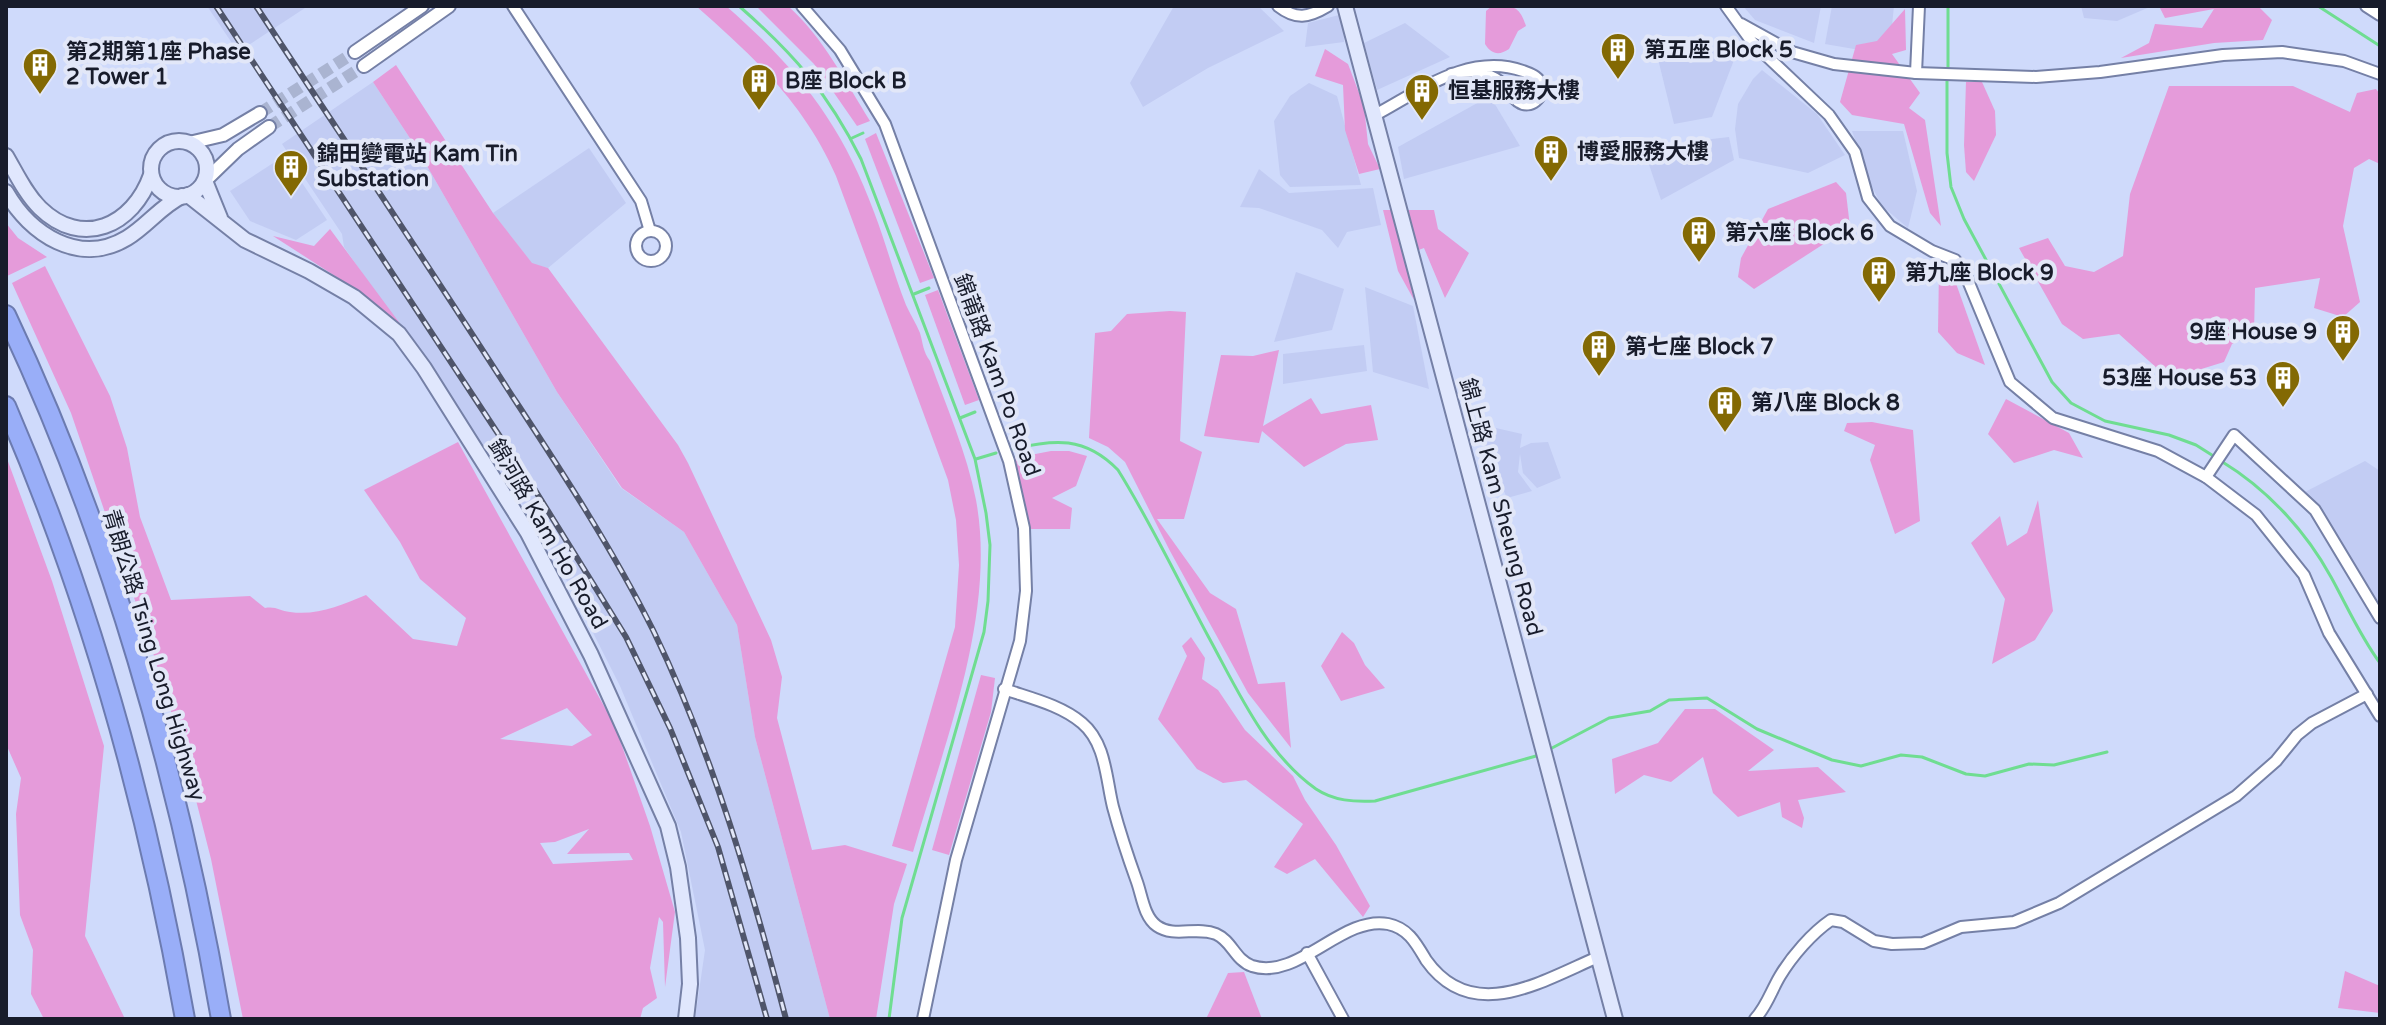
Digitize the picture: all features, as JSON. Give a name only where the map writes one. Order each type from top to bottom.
[{"type":"highway","name":"青朗公路 Tsing Long Highway","points":[[6,315],[76,480],[131,644],[173,796],[221,1019]]},
{"type":"highway","points":[[6,406],[39,485],[75,587],[111,706],[154,870],[185,1019]]},
{"type":"main road","name":"錦上路 Kam Sheung Road","points":[[1345,6],[1615,1019]]},
{"type":"main road","points":[[185,196],[164,193],[151,175],[151,162],[158,149],[171,142],[189,143],[203,155],[206,180],[220,219]]},
{"type":"main road","points":[[6,156],[25,190],[41,209],[60,222],[80,228],[102,227],[124,216],[137,202],[151,175]]},
{"type":"main road","points":[[6,192],[18,211],[39,232],[62,244],[84,248],[119,243],[206,180]]},
{"type":"main road","name":"錦河路 Kam Ho Road","points":[[185,196],[258,248],[309,271],[354,297],[399,334],[528,533],[580,631],[668,826],[678,867],[688,938],[690,984],[686,1019]]},
{"type":"street","points":[[355,52],[422,6]]},
{"type":"street","points":[[364,66],[449,6]]},
{"type":"street","points":[[513,6],[641,201],[650,231]]},
{"type":"street","name":"錦莆路 Kam Po Road","points":[[802,6],[840,50],[885,124],[1009,461],[1024,528],[1026,591],[1020,641],[956,860],[923,1019]]},
{"type":"street","points":[[1278,6],[1291,15],[1302,17],[1328,6]]},
{"type":"street","points":[[1726,6],[1752,42],[1829,115],[1855,152],[1868,198],[1890,226],[1932,251],[1955,260],[1964,271],[2010,382],[2053,418],[2158,451],[2206,477],[2256,515],[2304,575],[2329,633],[2380,716]]},
{"type":"street","points":[[1916,73],[1919,6]]},
{"type":"street","points":[[2366,6],[2380,15]]},
{"type":"street","points":[[1739,24],[1792,52],[1834,64],[1916,73],[2036,77],[2100,72],[2223,55],[2282,52],[2344,61],[2380,74]]},
{"type":"street","points":[[1375,115],[1451,74],[1480,66],[1513,68],[1535,76],[1542,87],[1542,94],[1532,104],[1525,105],[1486,74],[1472,71],[1451,74]]},
{"type":"street","points":[[189,143],[223,135],[260,113]]},
{"type":"street","points":[[206,180],[238,149],[269,127]]},
{"type":"street","points":[[2206,477],[2234,435],[2315,510],[2380,618]]},
{"type":"street","points":[[1004,689],[1057,708],[1090,730],[1103,757],[1123,843],[1148,917],[1167,930],[1212,932],[1227,942],[1241,960],[1256,967],[1280,966],[1365,925],[1384,923],[1410,935],[1443,981],[1471,996],[1486,998],[1519,991],[1598,957]]},
{"type":"street","points":[[1755,1019],[1764,1009],[1781,975],[1803,947],[1831,920],[1843,922],[1874,941],[1907,944],[1923,943],[1961,927],[2010,923],[2048,908],[2167,840],[2236,796],[2276,761],[2297,735],[2312,723],[2367,694]]},
{"type":"street","points":[[1307,953],[1343,1019]]},
{"type":"shaded area","points":[[207,6],[308,6],[238,52]]},
{"type":"shaded area","points":[[696,6],[726,6],[751,29],[814,98],[847,151],[874,212],[906,305],[920,333],[972,482],[981,543],[973,633],[952,723],[913,852],[892,846],[955,627],[959,565],[956,520],[948,480],[836,176],[823,150],[776,83]]},
{"type":"shaded area","points":[[756,6],[788,6],[801,18],[833,60],[870,121],[857,126],[814,64]]},
{"type":"shaded area","points":[[1174,6],[1258,6],[1284,31],[1208,68],[1143,107],[1130,83]]},
{"type":"shaded area","points":[[1492,6],[1514,8],[1521,14],[1526,26],[1518,31],[1509,49],[1502,53],[1493,52],[1485,44],[1486,11]]},
{"type":"shaded area","points":[[1743,6],[1821,6],[1814,43],[1755,20]]},
{"type":"shaded area","points":[[1832,6],[1894,6],[1889,55],[1825,44]]},
{"type":"shaded area","points":[[2081,6],[2152,6],[2117,21],[2084,18]]},
{"type":"shaded area","points":[[2159,6],[2258,6],[2272,20],[2263,40],[2214,43],[2121,58],[2149,43],[2155,24],[2202,28],[2214,9],[2165,18]]},
{"type":"shaded area","points":[[1905,9],[1906,50],[1892,54],[1920,93],[1909,108],[1925,120],[1941,226],[1930,213],[1904,124],[1852,115],[1840,102],[1856,45],[1877,41]]},
{"type":"shaded area","points":[[1343,14],[1344,42],[1305,47],[1308,23]]},
{"type":"shaded area","points":[[1405,23],[1450,57],[1377,90],[1364,43]]},
{"type":"shaded area","points":[[1739,47],[1712,117],[1674,124],[1658,59]]},
{"type":"shaded area","points":[[1325,49],[1348,64],[1364,106],[1368,144],[1380,169],[1359,174],[1345,130],[1343,85],[1315,76]]},
{"type":"shaded area","points":[[396,65],[493,213],[532,263],[548,268],[688,463],[771,640],[782,677],[777,718],[812,850],[845,845],[907,864],[894,904],[876,1019],[830,1019],[755,737],[737,625],[684,532],[622,488],[557,392],[419,152],[373,82]]},
{"type":"shaded area","points":[[1762,70],[1817,114],[1845,155],[1808,173],[1739,158],[1735,129],[1738,104]]},
{"type":"shaded area","points":[[373,82],[419,152],[557,392],[621,488],[684,532],[737,625],[755,737],[830,1019],[695,1019],[705,950],[681,832],[620,686],[542,532],[344,247],[342,234],[282,144]]},
{"type":"shaded area","points":[[1966,82],[1982,82],[1995,111],[1996,135],[1974,181],[1966,172]]},
{"type":"shaded area","points":[[1309,83],[1337,96],[1361,185],[1290,187],[1280,175],[1274,121],[1290,96]]},
{"type":"shaded area","points":[[2169,86],[2293,86],[2350,112],[2357,93],[2376,89],[2380,94],[2380,164],[2369,159],[2354,168],[2343,226],[2360,302],[2343,317],[2314,308],[2320,278],[2255,288],[2254,333],[2232,344],[2224,362],[2169,379],[2119,334],[2083,339],[2062,324],[2019,248],[2048,238],[2065,266],[2094,272],[2123,256],[2130,194]]},
{"type":"shaded area","points":[[1490,96],[1520,146],[1404,179],[1398,147]]},
{"type":"shaded area","points":[[1852,131],[1903,131],[1917,191],[1908,228],[1882,206],[1871,185]]},
{"type":"shaded area","points":[[876,133],[934,278],[920,283],[865,139]]},
{"type":"shaded area","points":[[1729,137],[1734,160],[1661,200],[1643,147]]},
{"type":"shaded area","points":[[589,148],[626,203],[548,268],[532,264],[493,213]]},
{"type":"shaded area","name":"錦田變電站 Kam Tin Substation","points":[[284,156],[327,220],[296,240],[250,221],[230,191]]},
{"type":"shaded area","points":[[1259,169],[1289,193],[1373,188],[1381,225],[1347,232],[1338,248],[1322,230],[1259,208],[1240,207]]},
{"type":"shaded area","points":[[1836,182],[1846,193],[1850,227],[1754,289],[1738,277],[1741,258],[1768,209]]},
{"type":"shaded area","points":[[1383,210],[1434,210],[1438,229],[1469,253],[1445,298],[1424,248],[1405,255],[1414,300],[1398,271]]},
{"type":"shaded area","points":[[6,223],[18,238],[47,257],[7,276]]},
{"type":"shaded area","points":[[330,229],[407,333],[363,294],[273,236],[314,246]]},
{"type":"shaded area","points":[[45,266],[110,396],[127,448],[140,517],[171,600],[250,596],[265,608],[300,613],[329,609],[366,595],[413,639],[457,646],[466,618],[420,579],[400,542],[364,490],[458,442],[615,726],[650,826],[675,912],[665,987],[663,922],[659,917],[650,968],[657,998],[643,1008],[640,1019],[243,1019],[211,859],[185,757],[154,656],[71,413],[12,283]],"holes":[[[567,708],[592,735],[572,746],[500,739]],[[589,829],[567,854],[629,853],[633,860],[553,864],[540,843],[555,842]]]},
{"type":"shaded area","points":[[1939,269],[1953,275],[1985,365],[1957,353],[1938,332]]},
{"type":"shaded area","points":[[1296,272],[1344,289],[1332,330],[1274,342]]},
{"type":"shaded area","points":[[1365,287],[1413,306],[1429,389],[1373,372]]},
{"type":"shaded area","points":[[938,290],[979,400],[965,405],[925,295]]},
{"type":"shaded area","points":[[1186,312],[1180,441],[1202,452],[1184,519],[1157,519],[1210,593],[1236,609],[1258,684],[1285,682],[1291,748],[1248,693],[1125,462],[1108,447],[1089,438],[1095,333],[1111,331],[1127,314]]},
{"type":"shaded area","points":[[1364,345],[1367,371],[1283,384],[1283,354]]},
{"type":"shaded area","points":[[1279,350],[1263,426],[1311,398],[1321,414],[1371,405],[1378,440],[1346,444],[1304,467],[1262,431],[1259,443],[1204,436],[1221,355],[1253,356]]},
{"type":"shaded area","points":[[2006,399],[2069,433],[2083,458],[2054,450],[2014,463],[1988,434]]},
{"type":"shaded area","points":[[1872,422],[1913,430],[1920,521],[1895,534],[1870,460],[1875,445],[1844,431],[1847,423]]},
{"type":"shaded area","points":[[1474,423],[1522,434],[1520,448],[1531,443],[1548,442],[1561,478],[1537,488],[1523,473],[1520,454],[1518,472],[1532,491],[1507,498]]},
{"type":"shaded area","points":[[1069,451],[1087,456],[1076,486],[1052,498],[1072,508],[1070,529],[1029,529],[1015,458]]},
{"type":"shaded area","points":[[6,456],[52,581],[104,746],[85,936],[125,1019],[44,1019],[31,994],[33,950],[20,915],[16,814],[21,778],[6,744]]},
{"type":"shaded area","points":[[2365,461],[2380,471],[2380,610],[2303,493]]},
{"type":"shaded area","points":[[2038,500],[2053,611],[2035,640],[1992,664],[2005,599],[1971,543],[2000,516],[2007,546],[2027,533]]},
{"type":"shaded area","points":[[1342,632],[1354,643],[1365,665],[1385,688],[1341,701],[1321,666]]},
{"type":"shaded area","points":[[1191,637],[1205,658],[1202,679],[1218,690],[1245,730],[1293,776],[1305,800],[1336,845],[1370,906],[1363,917],[1315,859],[1287,874],[1274,867],[1303,824],[1246,780],[1223,783],[1197,769],[1158,719],[1187,656],[1182,646]]},
{"type":"shaded area","points":[[981,675],[995,678],[991,712],[949,855],[932,850]]},
{"type":"shaded area","points":[[1685,709],[1715,709],[1774,750],[1748,771],[1818,767],[1846,792],[1798,800],[1804,818],[1802,828],[1782,817],[1780,802],[1738,817],[1713,793],[1703,757],[1671,782],[1644,775],[1615,794],[1612,759],[1658,743]]},
{"type":"shaded area","points":[[2345,971],[2380,986],[2380,1013],[2338,1008]]},
{"type":"shaded area","points":[[1244,972],[1262,1019],[1206,1019],[1228,973]]},
{"type":"waterway","points":[[739,6],[777,41],[808,76],[836,114],[861,159],[975,459],[986,513],[990,545],[984,632],[902,918],[889,1019]]},
{"type":"waterway","points":[[1948,6],[1948,70]]},
{"type":"waterway","points":[[2318,6],[2380,46]]},
{"type":"waterway","points":[[1947,78],[1947,153],[1951,187],[1964,219],[2052,382],[2071,403],[2105,421],[2169,435],[2196,445],[2215,457]]},
{"type":"waterway","points":[[852,138],[863,133]]},
{"type":"waterway","points":[[914,294],[929,288]]},
{"type":"waterway","points":[[960,418],[975,412]]},
{"type":"waterway","points":[[1012,449],[1042,443],[1068,443],[1093,451],[1118,470],[1254,719],[1282,757],[1316,789],[1344,800],[1375,801],[1536,756]]},
{"type":"waterway","points":[[976,459],[996,453]]},
{"type":"waterway","points":[[2221,461],[2254,484],[2297,527],[2321,560],[2380,663]]},
{"type":"waterway","points":[[1552,748],[1609,718],[1650,711],[1669,700],[1707,698],[1757,729],[1832,760],[1861,766],[1901,755],[1922,757],[1966,774],[1985,776],[2029,764],[2054,765],[2107,752]]},
{"type":"tunnel","points":[[260,113],[355,52]]},
{"type":"tunnel","points":[[269,127],[364,66]]},
{"type":"railway","points":[[216,6],[530,482],[626,637],[670,728],[718,847],[767,1019]]},
{"type":"railway","points":[[256,6],[547,449],[637,599],[675,677],[712,773],[744,870],[786,1019]]},
{"type":"place","name":"第五座 Block 5","points":[[1618,81]]},
{"type":"place","name":"第2期第1座 Phase 2 Tower 1","points":[[40,96]]},
{"type":"place","name":"B座 Block B","points":[[759,112]]},
{"type":"place","name":"恒基服務大樓","points":[[1422,122]]},
{"type":"place","name":"博愛服務大樓","points":[[1551,183]]},
{"type":"place","name":"錦田變電站 Kam Tin Substation","points":[[291,198]]},
{"type":"place","name":"第六座 Block 6","points":[[1699,264]]},
{"type":"place","name":"第九座 Block 9","points":[[1879,304]]},
{"type":"place","name":"9座 House 9","points":[[2343,363]]},
{"type":"place","name":"第七座 Block 7","points":[[1599,378]]},
{"type":"place","name":"53座 House 53","points":[[2283,409]]},
{"type":"place","name":"第八座 Block 8","points":[[1725,434]]}]
